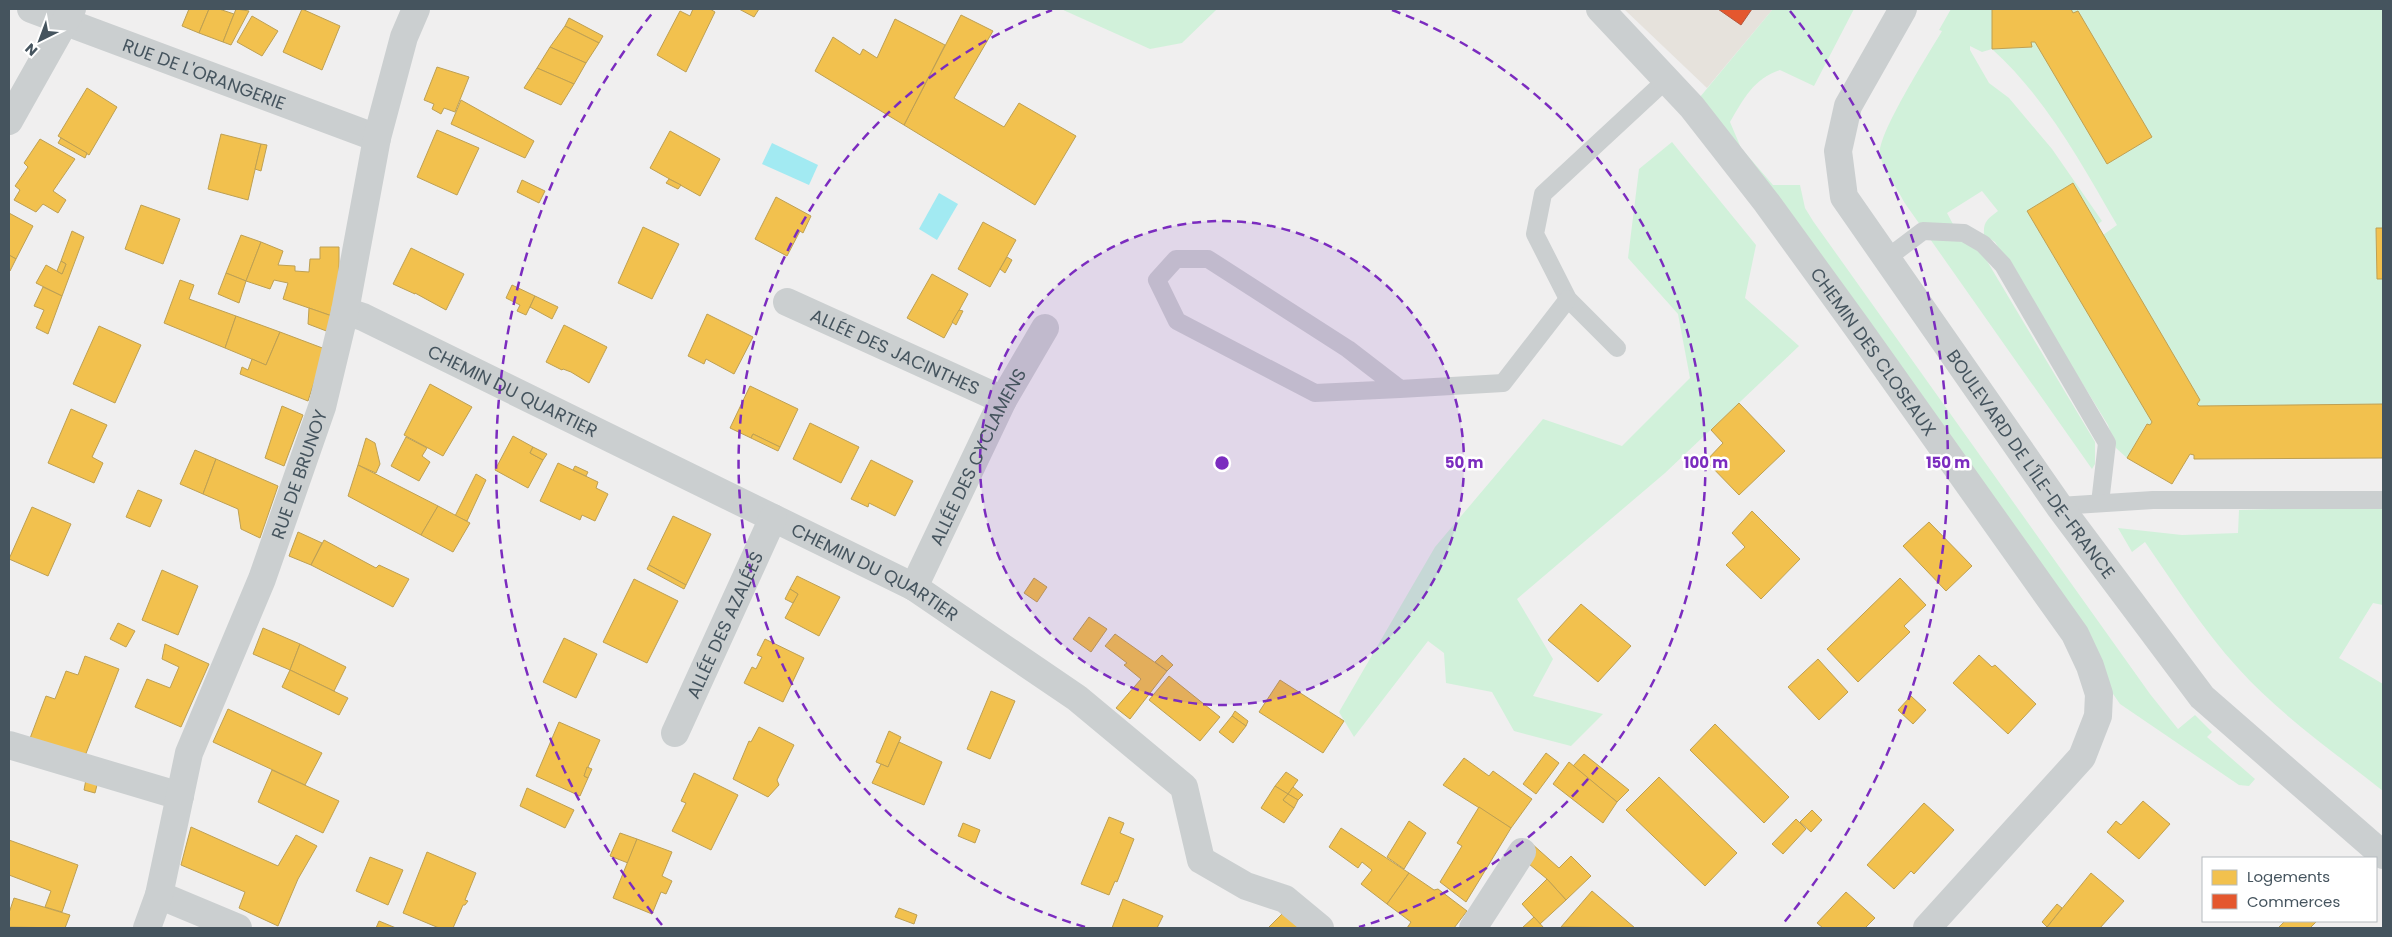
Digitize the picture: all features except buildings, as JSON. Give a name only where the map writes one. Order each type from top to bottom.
[{"type":"street","name":"RUE DE L'ORANGERIE","points":[[31,9],[68,15],[377,138]]},
{"type":"street","name":"RUE DE BRUNOY","points":[[147,928],[159,895],[189,753],[262,579],[322,407],[345,311],[377,138],[404,38],[416,9]]},
{"type":"street","name":"CHEMIN DES CLOSEAUX","points":[[1600,9],[1692,107],[1767,204],[2070,626],[2090,666],[2099,694],[2098,716],[2082,757],[1927,928]]},
{"type":"street","name":"BOULEVARD DE L'ÎLE-DE-FRANCE","points":[[1903,9],[1848,106],[1838,151],[1844,197],[2059,506],[2202,697],[2383,855]]},
{"type":"street","points":[[9,121],[68,15]]},
{"type":"street","name":"ALLÉE DES JACINTHES","points":[[787,302],[1003,400]]},
{"type":"street","name":"CHEMIN DU QUARTIER","points":[[345,311],[363,317],[914,587],[1077,698],[1184,786],[1201,860],[1246,886],[1285,899],[1320,928]]},
{"type":"street","name":"ALLÉE DES CYCLAMENS","points":[[914,587],[1003,400],[1044,328]]},
{"type":"street","name":"ALLÉE DES AZALÉES","points":[[675,733],[774,518]]},
{"type":"street","points":[[9,745],[180,796]]},
{"type":"street","points":[[1473,928],[1522,852]]},
{"type":"street","points":[[159,895],[238,928]]},
{"type":"lane","points":[[1617,348],[1568,299],[1535,234],[1543,194],[1666,80]]},
{"type":"lane","points":[[1886,259],[1923,231],[1956,232],[1964,233],[1983,244],[2003,265],[2107,443],[2100,503]]},
{"type":"lane","points":[[1400,389],[1348,349],[1208,259],[1176,258],[1156,280],[1177,321],[1315,393],[1400,389],[1503,383],[1568,299]]},
{"type":"lane","points":[[2059,506],[2153,500],[2383,500]]},
{"type":"shaded area","points":[[1624,9],[1773,9],[1707,88]]},
{"type":"green space","points":[[1061,9],[1217,9],[1182,43],[1150,49]]},
{"type":"green space","points":[[1773,9],[1854,9],[1814,86],[1780,70],[1763,78],[1750,91],[1730,122],[1741,148],[1773,185],[1800,185],[1805,208],[1813,221],[2150,694],[2178,729],[2195,715],[2212,732],[2207,737],[2255,779],[2249,786],[2239,785],[2120,704],[1700,97]]},
{"type":"green space","points":[[1951,9],[1992,9],[1993,49],[2031,47],[2031,42],[2035,42],[2107,164],[2152,137],[2078,11],[2073,13],[2071,9],[2383,9],[2383,228],[2376,229],[2377,279],[2383,279],[2383,404],[2199,406],[2197,404],[2200,400],[2103,235],[2117,225],[2076,155],[2046,110],[2011,68],[1992,49],[1982,52],[1970,46],[1970,50],[1989,83],[2009,98],[2052,149],[2102,221],[2097,225],[2073,183],[2027,211],[2152,422],[2150,425],[2146,424],[2127,458],[2116,448],[2108,425],[1995,242],[1984,235],[1984,226],[1991,216],[1998,211],[1982,191],[1947,213],[1954,226],[1988,256],[1987,261],[2095,442],[2095,464],[2092,469],[1904,202],[1881,160],[1881,144],[1887,130],[1905,94],[1942,31],[1939,30]]},
{"type":"green space","points":[[1672,142],[1756,245],[1745,298],[1799,346],[1665,473],[1517,599],[1553,659],[1533,696],[1603,714],[1571,746],[1514,731],[1492,692],[1446,683],[1444,653],[1428,641],[1354,737],[1339,712],[1435,547],[1543,419],[1622,446],[1690,378],[1678,314],[1628,258],[1639,169]]},
{"type":"green space","points":[[2376,506],[2383,510],[2383,605],[2373,603],[2339,658],[2383,684],[2383,791],[2271,702],[2238,668],[2213,638],[2145,542],[2132,552],[2118,528],[2182,535],[2238,533],[2239,510]]},
{"type":"water","points":[[772,143],[818,165],[809,185],[762,164]]},
{"type":"water","points":[[939,193],[958,204],[937,240],[919,229]]}]
